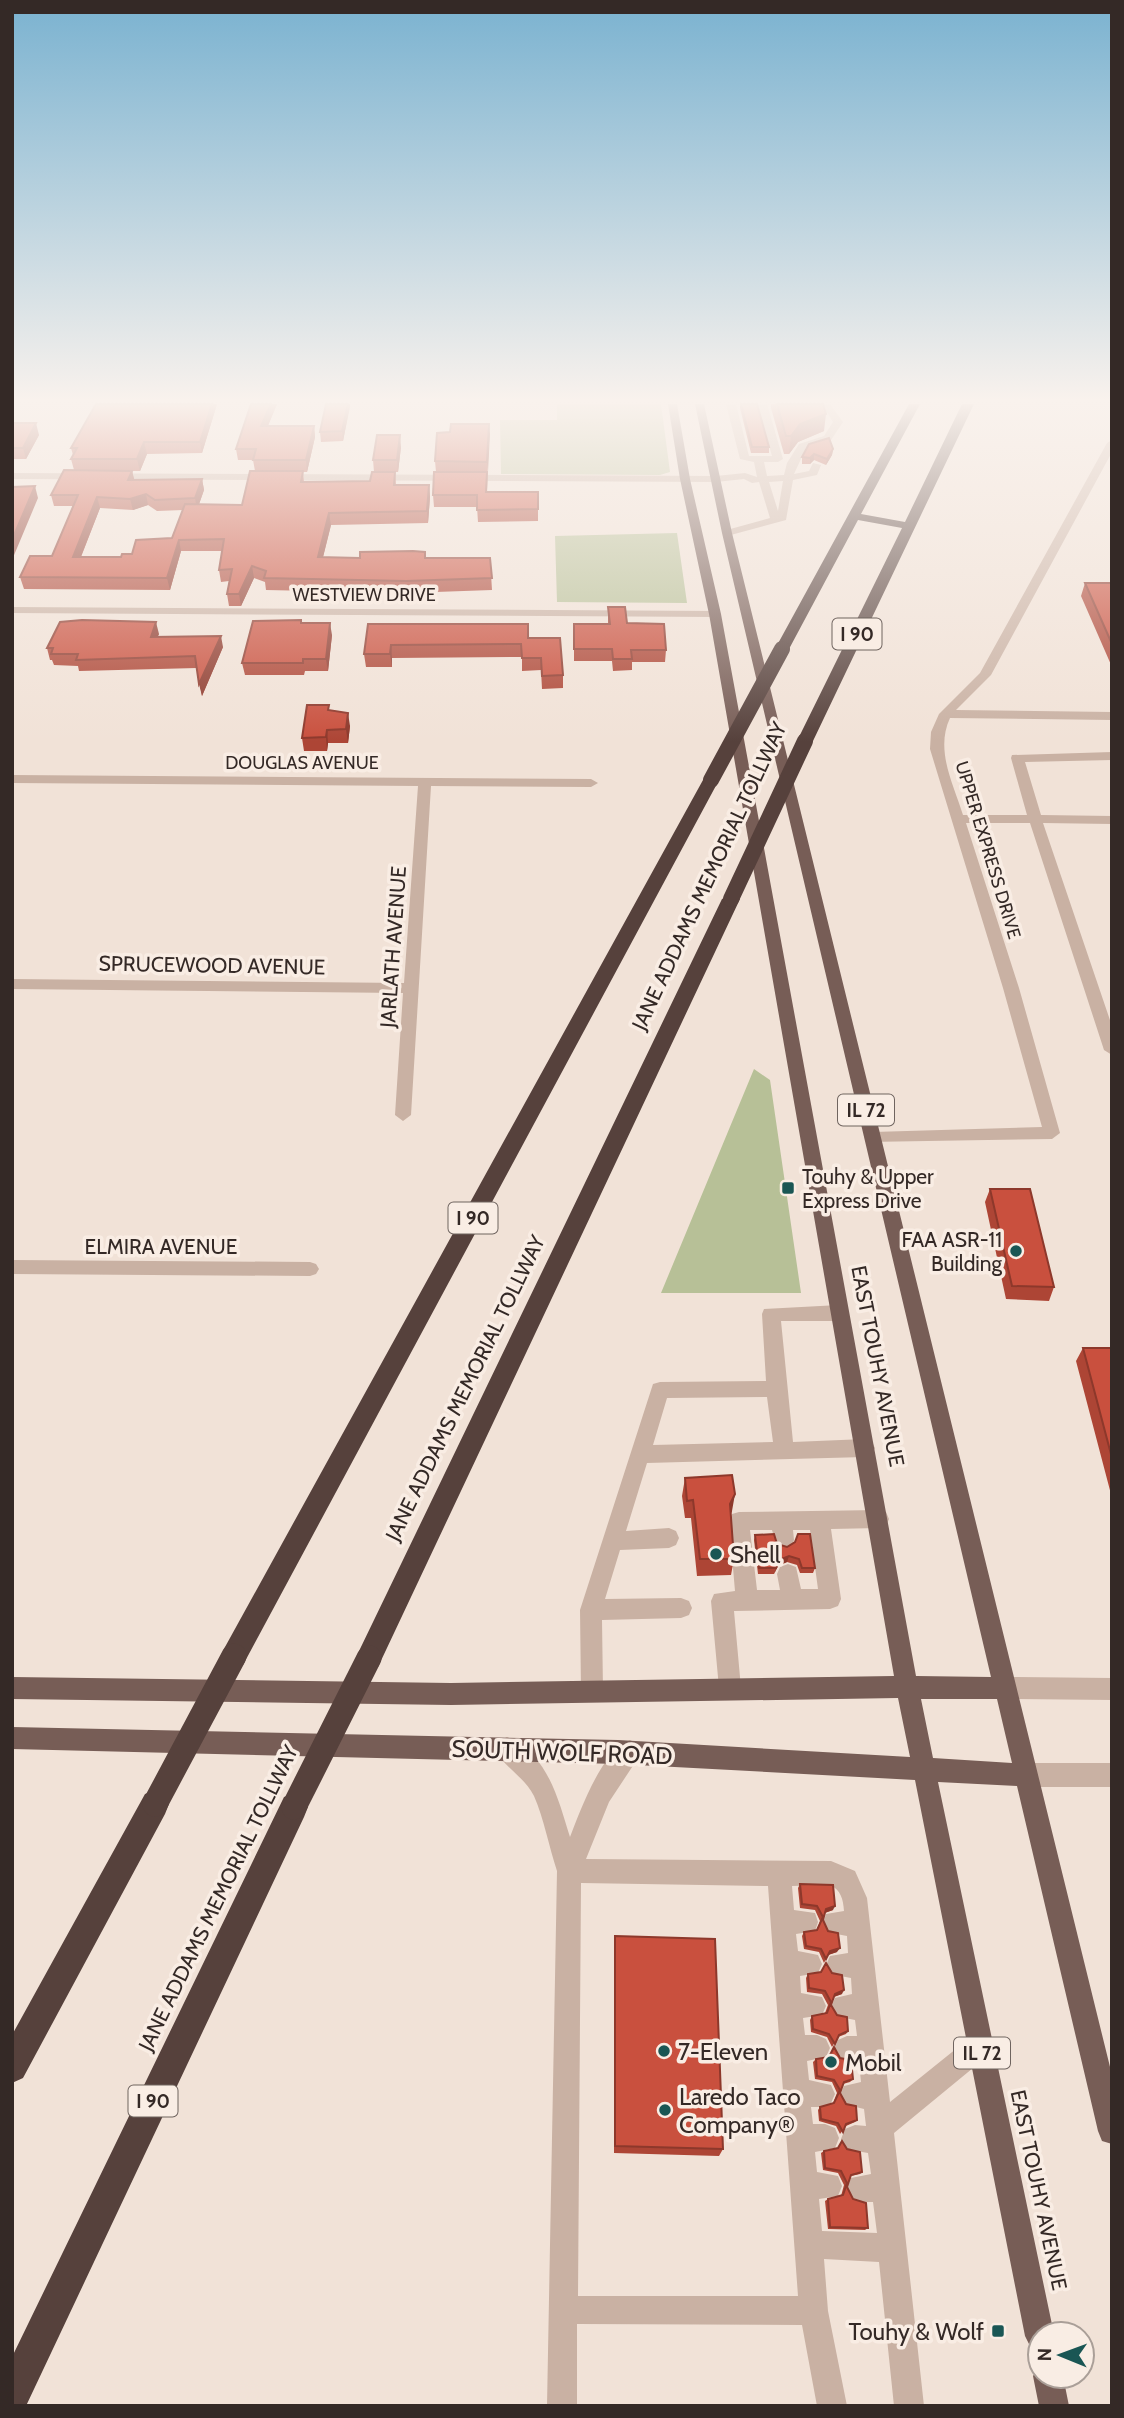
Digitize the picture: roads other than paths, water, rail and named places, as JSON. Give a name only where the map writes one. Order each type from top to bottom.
[{"type":"highway","name":"JANE ADDAMS MEMORIAL TOLLWAY","points":[[12,2067],[854,517]]},
{"type":"highway","points":[[859,517],[909,526]]},
{"type":"highway","name":"JANE ADDAMS MEMORIAL TOLLWAY","points":[[12,2396],[294,1807],[369,1658],[913,517]]},
{"type":"main road","name":"EAST TOUHY AVENUE","points":[[693,517],[715,614],[907,1686],[1037,2320]]},
{"type":"main road","name":"EAST TOUHY AVENUE","points":[[725,517],[1112,2131]]},
{"type":"main road","points":[[12,1688],[451,1694],[907,1686],[1006,1688]]},
{"type":"main road","name":"SOUTH WOLF ROAD","points":[[12,1738],[630,1752],[1027,1775]]},
{"type":"street","points":[[774,517],[776,521]]},
{"type":"street","points":[[727,533],[776,521],[783,517]]},
{"type":"street","points":[[945,714],[985,675],[1072,517]]},
{"type":"street","name":"WESTVIEW DRIVE","points":[[12,610],[715,614]]},
{"type":"street","points":[[945,714],[1112,716]]},
{"type":"street","name":"UPPER EXPRESS DRIVE","points":[[873,1138],[1052,1133],[1011,988],[936,749],[937,732],[945,714]]},
{"type":"street","points":[[1112,756],[1017,758],[1112,1050]]},
{"type":"street","name":"DOUGLAS AVENUE","points":[[12,779],[591,783]]},
{"type":"street","name":"JARLATH AVENUE","points":[[403,1115],[425,782]]},
{"type":"street","points":[[958,819],[1112,820]]},
{"type":"street","name":"SPRUCEWOOD AVENUE","points":[[12,984],[411,988]]},
{"type":"street","name":"ELMIRA AVENUE","points":[[12,1267],[310,1269]]},
{"type":"street","points":[[784,1451],[776,1389],[771,1314],[839,1313]]},
{"type":"street","points":[[592,1691],[591,1611],[660,1390],[776,1389]]},
{"type":"street","points":[[640,1454],[865,1448]]},
{"type":"street","points":[[747,1601],[739,1521],[782,1530],[818,1520],[879,1519]]},
{"type":"street","points":[[730,1688],[722,1601],[830,1599],[818,1520]]},
{"type":"street","points":[[613,1541],[669,1538]]},
{"type":"street","points":[[788,1574],[792,1600]]},
{"type":"street","points":[[591,1611],[681,1608]]},
{"type":"street","points":[[1006,1688],[1112,1689]]},
{"type":"street","points":[[507,1749],[529,1767],[544,1791],[569,1871],[562,2406]]},
{"type":"street","points":[[569,1871],[600,1792],[612,1770],[630,1752]]},
{"type":"street","name":"SOUTH WOLF ROAD","points":[[1027,1775],[1112,1774]]},
{"type":"street","points":[[569,1871],[831,1873],[846,1880],[855,1898],[846,1924],[864,2095],[872,2135],[873,2188],[892,2248],[909,2406]]},
{"type":"street","points":[[779,1874],[794,1922],[816,2185],[808,2244],[814,2311],[832,2406]]},
{"type":"street","points":[[872,2135],[981,2045]]},
{"type":"street","points":[[808,2244],[892,2248]]},
{"type":"street","points":[[563,2310],[814,2311]]},
{"type":"place","name":"Touhy & Upper Express Drive","points":[[788,1188]]},
{"type":"place","name":"FAA ASR-11 Building","points":[[1016,1251]]},
{"type":"place","name":"Shell","points":[[716,1554]]},
{"type":"place","name":"7-Eleven","points":[[664,2051]]},
{"type":"place","name":"Mobil","points":[[831,2062]]},
{"type":"place","name":"Laredo Taco Company®","points":[[665,2110]]},
{"type":"place","name":"Touhy & Wolf","points":[[998,2331]]}]
